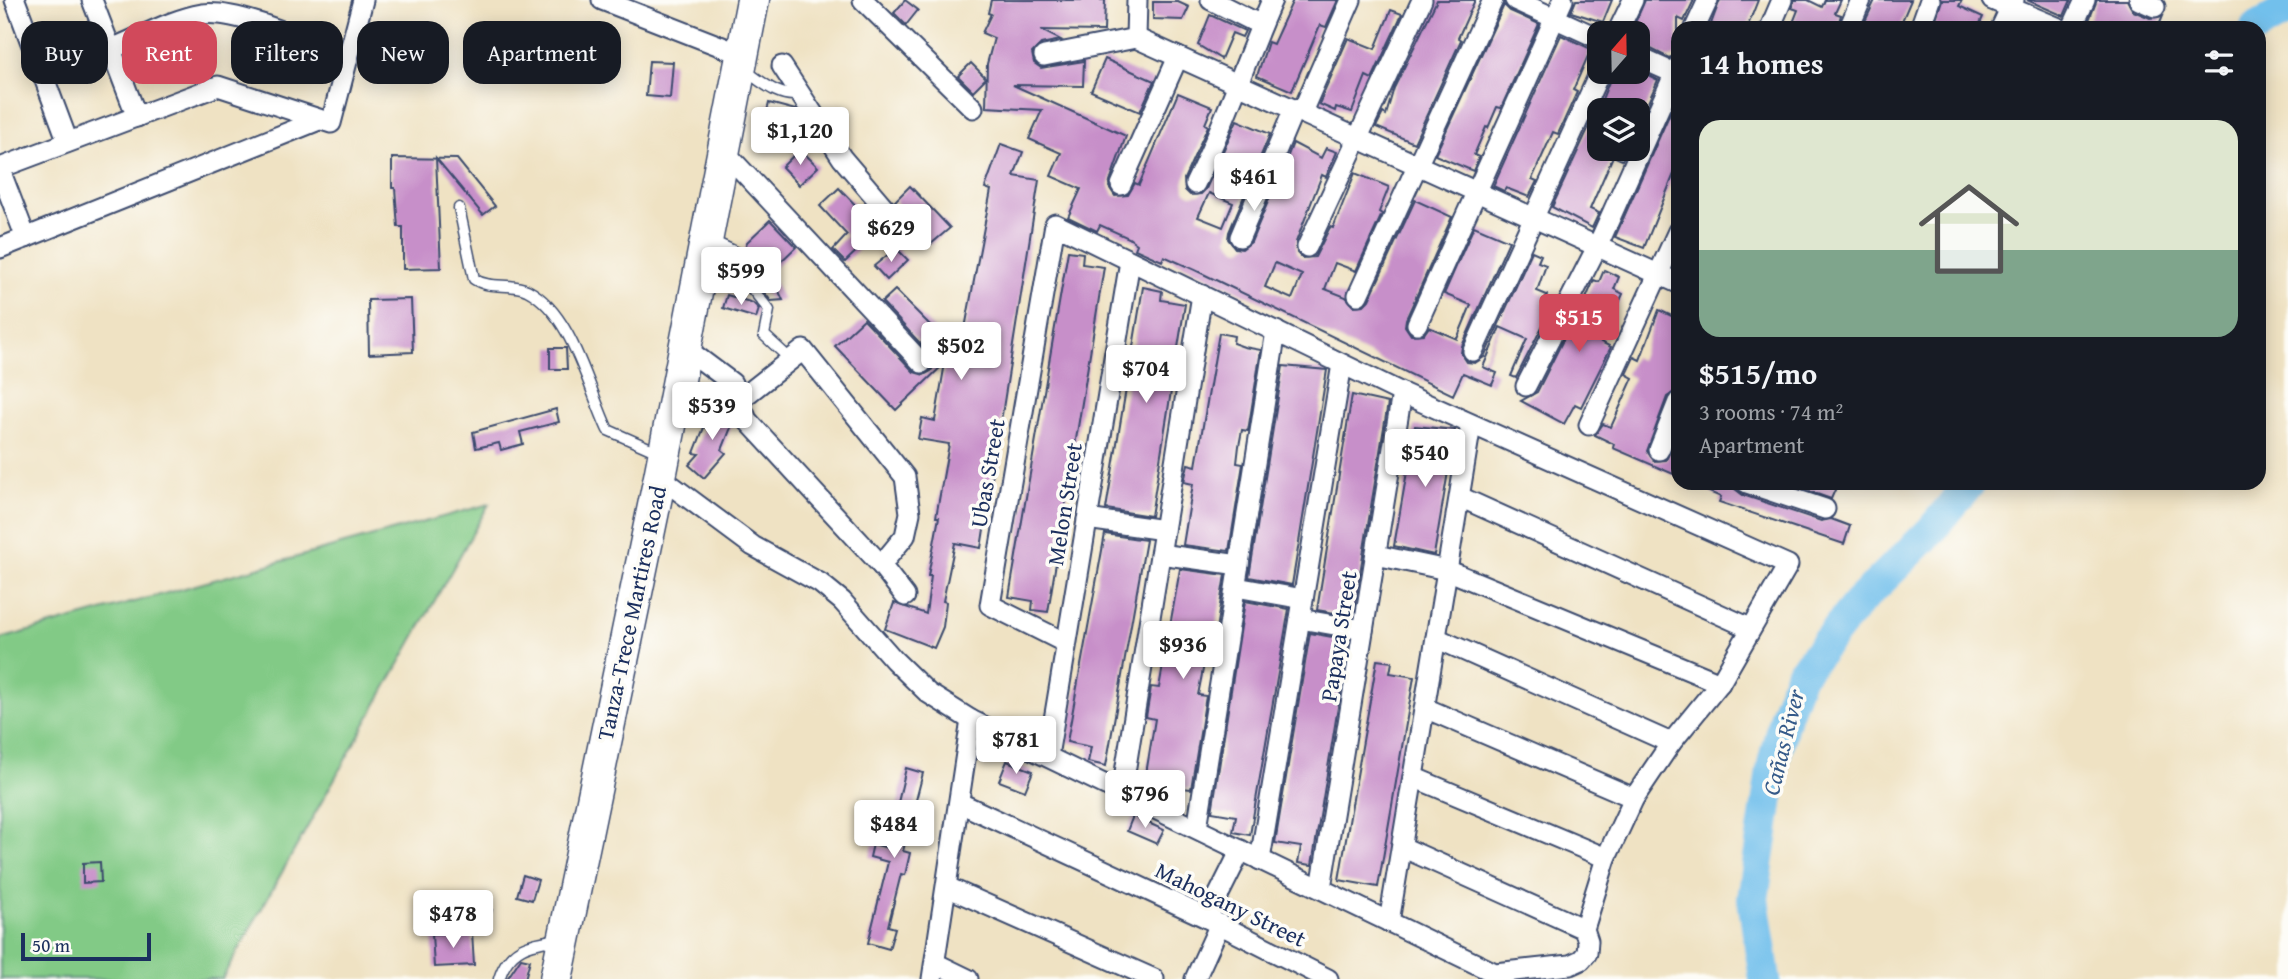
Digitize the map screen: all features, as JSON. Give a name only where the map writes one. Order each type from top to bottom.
[{"type":"main road","name":"Tanza-Trece Martires Road","points":[[556,979],[662,466],[753,0]]},
{"type":"street","points":[[15,0],[68,142]]},
{"type":"street","points":[[92,0],[136,117]]},
{"type":"street","points":[[26,238],[0,169],[68,142],[218,86],[331,123],[363,0]]},
{"type":"street","points":[[602,0],[741,61]]},
{"type":"street","points":[[863,0],[973,108]]},
{"type":"street","points":[[1136,38],[1137,0]]},
{"type":"street","points":[[1195,184],[1224,124],[1236,83],[1272,0]]},
{"type":"street","points":[[1240,237],[1351,0]]},
{"type":"street","points":[[1307,247],[1422,0]]},
{"type":"street","points":[[1358,295],[1493,0]]},
{"type":"street","points":[[1516,0],[1587,33]]},
{"type":"street","points":[[1417,324],[1563,0]]},
{"type":"street","points":[[1623,21],[1633,0]]},
{"type":"street","points":[[1698,21],[1708,0]]},
{"type":"street","points":[[1773,21],[1782,0]]},
{"type":"street","points":[[1852,21],[1861,0]]},
{"type":"street","points":[[1922,21],[1930,0]]},
{"type":"street","points":[[2075,21],[2085,0]]},
{"type":"street","points":[[1216,1],[1261,25]]},
{"type":"street","points":[[2002,21],[2005,3],[2044,21]]},
{"type":"street","points":[[111,49],[192,17],[210,14],[252,22],[348,57]]},
{"type":"street","points":[[1044,56],[1136,38],[1671,280]]},
{"type":"street","points":[[1121,185],[1178,57]]},
{"type":"street","points":[[1650,62],[1671,70]]},
{"type":"street","points":[[782,66],[842,158],[899,225]]},
{"type":"street","points":[[1473,351],[1595,84]]},
{"type":"street","points":[[1526,386],[1598,245],[1671,85]]},
{"type":"street","points":[[0,248],[320,120]]},
{"type":"street","points":[[722,149],[922,363]]},
{"type":"street","name":"Ubas Street","points":[[1066,643],[990,605],[1055,224],[1130,261]]},
{"type":"street","points":[[1589,425],[1671,247]]},
{"type":"street","points":[[662,466],[753,546],[820,583],[842,601],[894,660],[928,692],[971,720],[1321,888],[1492,976],[1570,965],[1581,960],[1587,953],[1588,941],[1584,929],[1606,858],[1634,798],[1671,743],[1720,683],[1788,565],[1471,425],[1130,261]]},
{"type":"street","name":"Melon Street","points":[[1048,756],[1130,261]]},
{"type":"street","points":[[1122,791],[1202,295]]},
{"type":"street","points":[[1197,828],[1276,331]]},
{"type":"street","points":[[684,347],[732,383],[741,399],[747,420],[881,565],[905,596]]},
{"type":"street","points":[[741,399],[803,350],[905,477],[910,513],[905,536],[881,565]]},
{"type":"street","points":[[1260,860],[1342,364]]},
{"type":"street","name":"Papaya Street","points":[[1321,888],[1402,393]]},
{"type":"street","points":[[1659,450],[1671,420]]},
{"type":"street","points":[[1389,922],[1471,425]]},
{"type":"street","points":[[1768,490],[1825,509]]},
{"type":"street","points":[[1460,497],[1750,628]]},
{"type":"street","points":[[1087,519],[1164,530]]},
{"type":"street","points":[[1160,554],[1239,565]]},
{"type":"street","points":[[1376,555],[1447,570],[1720,683]]},
{"type":"street","points":[[1236,587],[1303,599]]},
{"type":"street","points":[[1300,619],[1363,630]]},
{"type":"street","points":[[1436,638],[1671,743]]},
{"type":"street","points":[[1425,708],[1634,798]]},
{"type":"street","points":[[968,979],[934,971],[971,720]]},
{"type":"street","points":[[1413,777],[1606,858]]},
{"type":"street","name":"Mahogany Street","points":[[960,803],[1214,921],[1328,979]]},
{"type":"street","points":[[1402,847],[1584,929]]},
{"type":"street","points":[[1195,979],[1241,850]]},
{"type":"street","points":[[947,887],[1154,979]]},
{"type":"lane","points":[[741,61],[780,93],[789,97],[801,94]]},
{"type":"lane","points":[[459,208],[474,279],[483,285],[530,292],[559,321],[584,365],[596,404],[608,430],[662,466]]},
{"type":"lane","points":[[705,237],[753,260],[749,285]]},
{"type":"lane","points":[[698,272],[749,285],[769,310],[764,335],[790,360]]},
{"type":"lane","points":[[499,979],[512,952],[531,943],[564,939]]},
{"type":"green space","points":[[489,504],[222,979],[0,979],[0,639]]},
{"type":"building","points":[[905,0],[918,10],[906,25],[894,13]]},
{"type":"building","points":[[991,0],[1105,0],[1104,31],[1041,30],[1061,40],[1041,44],[1032,53],[1034,63],[1041,68],[1084,61],[1083,86],[1013,85],[1126,136],[1110,181],[1109,187],[1115,196],[1128,195],[1135,183],[1139,185],[1178,93],[1212,107],[1205,124],[1208,126],[1184,179],[1185,190],[1190,195],[1201,194],[1206,189],[1237,120],[1270,134],[1229,232],[1228,239],[1235,248],[1242,249],[1251,242],[1272,192],[1276,194],[1290,160],[1287,158],[1293,143],[1321,158],[1326,148],[1337,152],[1326,177],[1322,175],[1296,242],[1297,253],[1302,258],[1315,257],[1330,227],[1333,228],[1355,173],[1389,187],[1379,212],[1382,214],[1356,271],[1335,263],[1325,289],[1346,297],[1354,306],[1364,305],[1369,300],[1415,200],[1452,217],[1406,319],[1405,326],[1411,335],[1424,334],[1429,327],[1457,339],[1471,305],[1444,294],[1474,226],[1509,241],[1462,346],[1461,353],[1467,362],[1475,363],[1484,357],[1532,251],[1541,255],[1538,262],[1546,265],[1537,291],[1547,295],[1543,304],[1552,307],[1516,378],[1511,376],[1527,339],[1500,327],[1483,367],[1497,373],[1492,385],[1463,373],[1453,395],[1195,270],[1164,256],[1162,261],[1135,249],[1137,244],[1129,238],[1100,225],[1097,231],[1068,217],[1081,189],[1051,176],[1061,153],[1029,139],[1042,110],[986,107],[987,64],[994,38],[982,33],[991,14],[988,13]],"holes":[[[1209,193],[1233,203],[1223,227],[1198,217]],[[1275,263],[1302,275],[1292,299],[1265,287]]]},
{"type":"building","points":[[1293,0],[1338,0],[1326,27],[1320,25],[1292,91],[1257,76],[1268,42],[1273,44]]},
{"type":"building","points":[[1437,0],[1475,0],[1458,38],[1461,40],[1414,143],[1376,127],[1383,113],[1386,115],[1394,88]]},
{"type":"building","points":[[1576,0],[1612,0],[1603,21],[1571,12]]},
{"type":"building","points":[[1645,0],[1694,0],[1684,21],[1678,18],[1678,21],[1671,21],[1669,58],[1650,48],[1650,21],[1636,21]]},
{"type":"building","points":[[1720,0],[1758,0],[1750,21],[1712,21]]},
{"type":"building","points":[[1794,0],[1808,0],[1822,7],[1825,0],[1841,0],[1835,13],[1841,15],[1839,21],[1794,21],[1798,10],[1792,8]]},
{"type":"building","points":[[1875,0],[1911,0],[1902,21],[1865,21]]},
{"type":"building","points":[[1942,0],[1962,0],[1959,6],[1983,17],[1981,21],[1935,21]]},
{"type":"building","points":[[2027,0],[2071,0],[2064,16]]},
{"type":"building","points":[[2097,0],[2127,0],[2133,11],[2150,18],[2163,16],[2161,21],[2089,21]]},
{"type":"building","points":[[1153,2],[1178,2],[1189,7],[1183,20],[1153,19]]},
{"type":"building","points":[[1504,5],[1510,11],[1539,24],[1501,108],[1497,107],[1488,128],[1486,127],[1474,155],[1479,157],[1473,171],[1435,155]]},
{"type":"building","points":[[1391,10],[1402,14],[1372,79],[1366,76],[1352,112],[1336,107],[1335,111],[1319,104],[1348,38],[1375,49]]},
{"type":"building","points":[[1210,15],[1245,31],[1242,37],[1232,33],[1221,59],[1198,45]]},
{"type":"building","points":[[1561,35],[1587,47],[1587,58],[1573,90],[1577,92],[1558,134],[1553,132],[1532,179],[1537,181],[1529,197],[1493,186]]},
{"type":"building","points":[[1105,59],[1154,81],[1140,112],[1091,91]]},
{"type":"building","points":[[649,61],[673,62],[670,98],[646,96]]},
{"type":"building","points":[[971,63],[986,78],[973,91],[958,76]]},
{"type":"building","points":[[1650,76],[1658,80],[1650,98],[1603,98],[1608,84],[1650,84]]},
{"type":"building","points":[[769,103],[796,110],[799,115],[791,149],[760,141]]},
{"type":"building","points":[[1671,111],[1671,181],[1644,248],[1615,237]]},
{"type":"building","points":[[1587,131],[1587,161],[1611,161],[1590,209],[1599,213],[1592,228],[1552,207]]},
{"type":"building","points":[[1001,144],[1023,152],[1014,176],[1039,180],[981,548],[955,543],[943,601],[946,602],[943,627],[934,648],[885,629],[894,603],[926,614],[931,576],[928,576],[949,444],[918,439],[922,418],[935,421],[945,363],[896,410],[835,346],[864,319],[914,372],[924,375],[931,371],[934,366],[931,355],[882,302],[895,290],[960,355],[991,190],[985,188]]},
{"type":"building","points":[[800,149],[818,167],[799,185],[782,167]]},
{"type":"building","points":[[392,158],[436,159],[441,268],[403,269],[403,227],[398,227],[395,188],[392,188]]},
{"type":"building","points":[[437,159],[457,159],[495,206],[483,215]]},
{"type":"building","points":[[910,186],[950,228],[931,244],[895,201]]},
{"type":"building","points":[[839,188],[866,216],[871,211],[883,226],[845,262],[833,250],[847,235],[820,206]]},
{"type":"building","points":[[770,220],[796,247],[770,272],[783,300],[771,301],[757,283],[760,257],[745,248],[747,242]]},
{"type":"building","points":[[896,248],[908,260],[887,280],[874,266]]},
{"type":"building","points":[[1068,251],[1083,253],[1082,264],[1104,267],[1048,612],[1032,610],[1033,601],[1009,597]]},
{"type":"building","points":[[1604,270],[1619,277],[1614,289],[1623,294],[1601,342],[1611,347],[1581,407],[1575,404],[1564,424],[1521,401],[1537,392],[1575,316],[1578,317],[1594,280],[1599,282]]},
{"type":"building","points":[[1143,287],[1162,291],[1161,300],[1185,304],[1151,516],[1106,509]]},
{"type":"building","points":[[727,295],[753,303],[759,309],[756,318],[723,308]]},
{"type":"building","points":[[411,299],[413,352],[369,354],[368,300]]},
{"type":"building","points":[[1659,310],[1671,316],[1671,394],[1667,397],[1647,451],[1654,461],[1666,460],[1671,450],[1671,473],[1613,448],[1614,444],[1595,435],[1603,424],[1611,427],[1633,378],[1626,374],[1634,357],[1640,360]]},
{"type":"building","points":[[1219,333],[1234,336],[1233,343],[1261,350],[1248,431],[1242,430],[1239,446],[1237,463],[1243,464],[1229,551],[1183,545],[1193,484],[1184,482],[1188,464],[1196,466]]},
{"type":"building","points":[[550,348],[566,348],[567,369],[550,369]]},
{"type":"building","points":[[1283,366],[1327,370],[1292,585],[1249,577]]},
{"type":"building","points":[[1352,395],[1388,403],[1353,616],[1317,610]]},
{"type":"building","points":[[712,407],[732,415],[734,420],[722,450],[726,453],[704,478],[689,465],[699,454],[694,453]]},
{"type":"building","points":[[556,409],[559,422],[520,432],[523,444],[501,450],[499,443],[476,448],[473,432]]},
{"type":"building","points":[[1415,426],[1455,430],[1434,555],[1394,546]]},
{"type":"building","points":[[1704,490],[1736,490],[1743,495],[1821,521],[1831,519],[1850,526],[1844,544],[1719,502],[1721,497]]},
{"type":"building","points":[[1806,490],[1835,490],[1831,499]]},
{"type":"building","points":[[1105,534],[1146,540],[1106,766],[1088,762],[1091,747],[1067,742]]},
{"type":"building","points":[[1180,569],[1225,575],[1210,665],[1204,664],[1198,695],[1206,696],[1191,789],[1182,788],[1181,798],[1165,795],[1167,784],[1145,780],[1155,719],[1146,717],[1151,687],[1159,688]]},
{"type":"building","points":[[1245,601],[1289,609],[1250,835],[1233,832],[1236,816],[1212,812]]},
{"type":"building","points":[[1310,633],[1349,640],[1312,865],[1298,863],[1301,847],[1275,843]]},
{"type":"building","points":[[1377,660],[1392,662],[1390,673],[1414,677],[1378,887],[1339,880]]},
{"type":"building","points":[[1007,761],[1033,771],[1025,791],[999,781]]},
{"type":"building","points":[[906,768],[923,773],[903,851],[910,853],[905,875],[901,874],[888,926],[895,928],[889,949],[868,943],[888,862],[870,857],[873,844],[888,848],[901,808],[897,807]]},
{"type":"building","points":[[1133,816],[1164,830],[1157,844],[1127,831]]},
{"type":"building","points":[[100,862],[101,882],[83,883],[83,863]]},
{"type":"building","points":[[523,875],[538,880],[532,900],[517,896]]},
{"type":"building","points":[[473,905],[492,910],[486,932],[467,927]]},
{"type":"building","points":[[472,932],[474,965],[434,967],[432,934]]},
{"type":"building","points":[[521,958],[530,960],[525,979],[507,979]]},
{"type":"waterway","name":"Cañas River","points":[[2266,22],[2288,10]]},
{"type":"waterway","name":"Cañas River","points":[[1765,979],[1753,899],[1773,764],[1785,715],[1800,675],[1857,604],[1930,532],[1964,490]]}]
